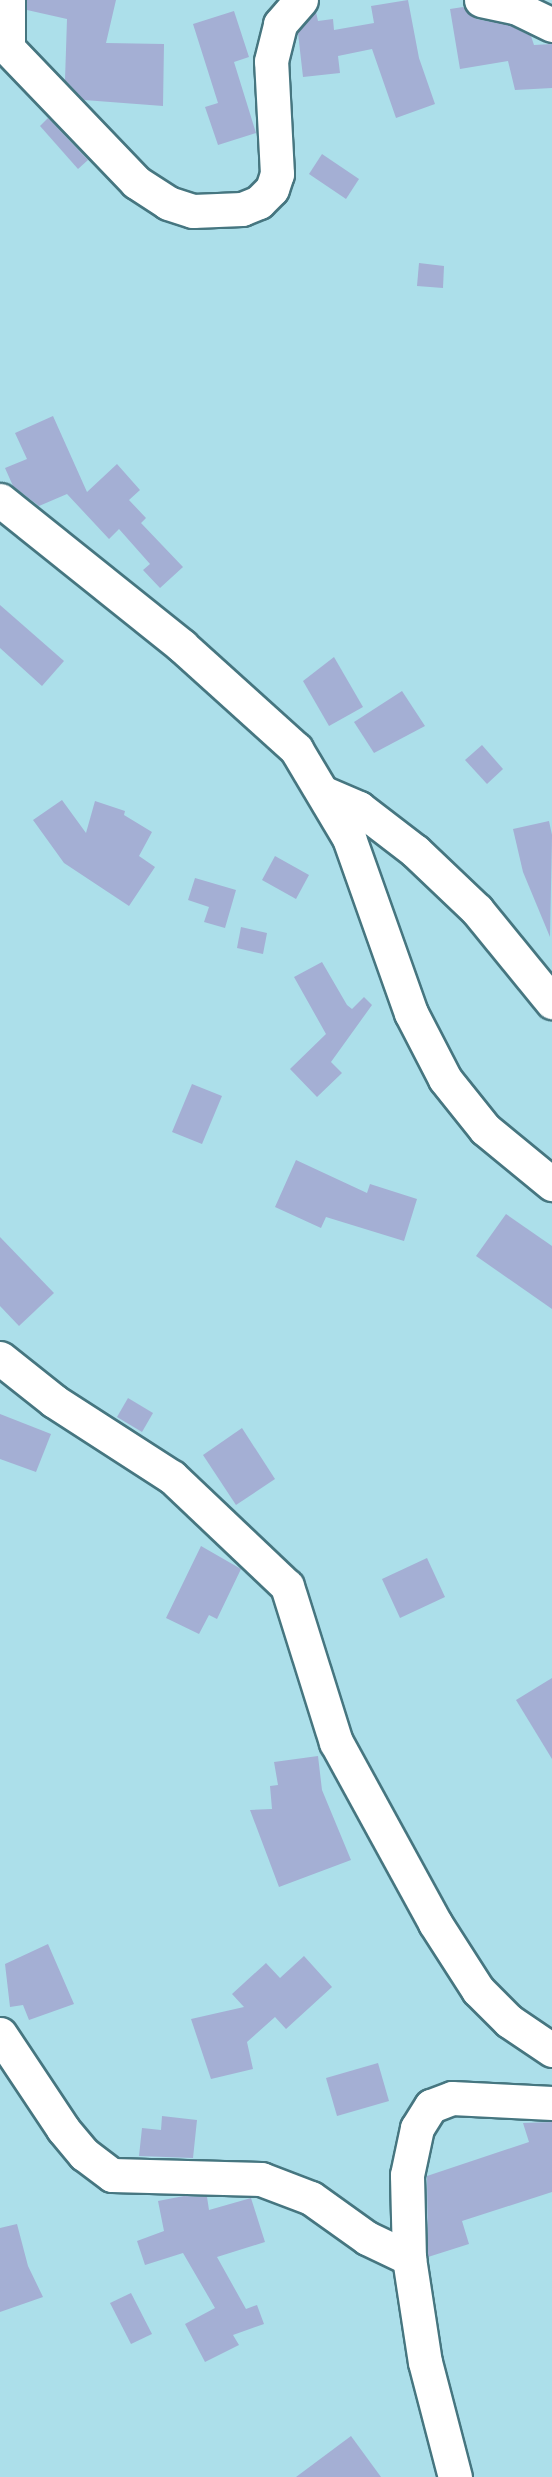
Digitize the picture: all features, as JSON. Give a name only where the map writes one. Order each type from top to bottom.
[{"type":"street","points":[[8,0],[4,45],[136,182],[168,203],[193,211],[242,209],[259,202],[272,189],[277,174],[272,51],[280,24],[301,0]]},
{"type":"street","points":[[481,0],[515,7],[552,25]]},
{"type":"street","points":[[0,500],[182,646],[296,749],[349,838],[411,1013],[446,1079],[485,1129],[552,1184]]},
{"type":"street","points":[[324,793],[359,808],[415,851],[477,911],[552,1002]]},
{"type":"street","points":[[0,1358],[43,1393],[172,1477],[287,1586],[336,1742],[435,1923],[478,1990],[509,2021],[552,2050]]},
{"type":"street","points":[[0,2034],[63,2129],[83,2154],[112,2175],[261,2179],[311,2198],[367,2238],[409,2258]]},
{"type":"street","points":[[455,2477],[425,2362],[409,2258],[407,2175],[417,2128],[431,2106],[452,2098],[552,2103]]},
{"type":"building","points":[[27,0],[116,0],[106,43],[164,44],[163,106],[84,100],[65,80],[67,19],[27,10]]},
{"type":"building","points":[[408,0],[419,58],[435,104],[396,118],[372,49],[338,56],[340,73],[303,77],[298,33],[316,12],[318,21],[333,19],[334,30],[374,23],[371,6]]},
{"type":"building","points":[[463,7],[476,19],[509,25],[531,36],[534,45],[552,44],[552,88],[515,90],[508,61],[460,69],[450,9]]},
{"type":"building","points":[[234,11],[249,57],[234,62],[256,133],[218,145],[205,107],[218,103],[193,24]]},
{"type":"building","points":[[48,118],[88,160],[78,169],[40,126]]},
{"type":"building","points":[[322,154],[359,179],[346,199],[309,174]]},
{"type":"building","points":[[419,263],[444,266],[443,288],[417,286]]},
{"type":"building","points":[[53,416],[87,492],[117,464],[140,490],[129,500],[146,518],[141,523],[183,567],[160,588],[143,570],[150,564],[119,529],[109,539],[67,494],[39,506],[13,486],[5,468],[27,459],[15,433]]},
{"type":"building","points":[[0,605],[64,661],[42,686],[0,648]]},
{"type":"building","points":[[334,657],[363,707],[329,726],[303,681]]},
{"type":"building","points":[[402,691],[425,726],[374,753],[354,722]]},
{"type":"building","points":[[482,745],[503,769],[487,784],[465,760]]},
{"type":"building","points":[[62,800],[86,833],[95,801],[125,811],[124,815],[152,832],[139,856],[155,867],[129,906],[64,863],[33,820]]},
{"type":"building","points":[[549,821],[552,835],[550,937],[523,872],[513,829]]},
{"type":"building","points":[[275,856],[309,875],[296,899],[262,880]]},
{"type":"building","points":[[195,878],[236,890],[225,928],[204,922],[209,907],[188,900]]},
{"type":"building","points":[[241,927],[267,933],[263,954],[237,948]]},
{"type":"building","points":[[322,962],[347,1005],[352,1009],[364,997],[372,1005],[331,1062],[342,1073],[317,1097],[290,1069],[326,1034],[294,977]]},
{"type":"building","points":[[192,1084],[222,1096],[202,1144],[172,1132]]},
{"type":"building","points":[[296,1160],[367,1193],[370,1184],[417,1199],[404,1241],[326,1217],[321,1228],[275,1207]]},
{"type":"building","points":[[506,1214],[552,1246],[552,1309],[476,1256]]},
{"type":"building","points":[[0,1237],[54,1293],[19,1326],[0,1306]]},
{"type":"building","points":[[128,1398],[153,1413],[142,1432],[117,1417]]},
{"type":"building","points":[[0,1414],[51,1434],[36,1472],[0,1459]]},
{"type":"building","points":[[242,1428],[275,1479],[236,1505],[203,1455]]},
{"type":"building","points":[[201,1546],[241,1569],[217,1619],[209,1615],[199,1634],[166,1618]]},
{"type":"building","points":[[427,1558],[445,1597],[400,1618],[382,1579]]},
{"type":"building","points":[[552,1678],[552,1759],[516,1700]]},
{"type":"building","points":[[318,1756],[322,1790],[351,1860],[279,1887],[250,1810],[272,1809],[270,1786],[278,1785],[274,1762]]},
{"type":"building","points":[[48,1944],[74,2004],[29,2020],[23,2005],[10,2007],[5,1964]]},
{"type":"building","points":[[304,1956],[332,1987],[286,2029],[275,2017],[247,2042],[253,2069],[211,2079],[191,2019],[244,2007],[232,1994],[266,1963],[280,1978]]},
{"type":"building","points":[[378,2063],[389,2101],[337,2116],[326,2078]]},
{"type":"building","points":[[162,2116],[197,2120],[193,2158],[139,2156],[142,2128],[161,2130]]},
{"type":"building","points":[[552,2122],[552,2192],[462,2221],[469,2244],[428,2257],[427,2176],[529,2142],[523,2123]]},
{"type":"building","points":[[184,2196],[207,2197],[209,2210],[251,2198],[265,2242],[217,2257],[246,2309],[257,2305],[264,2324],[233,2335],[239,2345],[205,2362],[185,2324],[215,2308],[183,2253],[145,2265],[137,2241],[164,2231],[158,2201]]},
{"type":"building","points":[[17,2224],[28,2266],[43,2297],[0,2312],[0,2228]]},
{"type":"building","points":[[131,2293],[152,2334],[131,2344],[110,2303]]},
{"type":"building","points":[[351,2436],[381,2477],[296,2477]]}]
